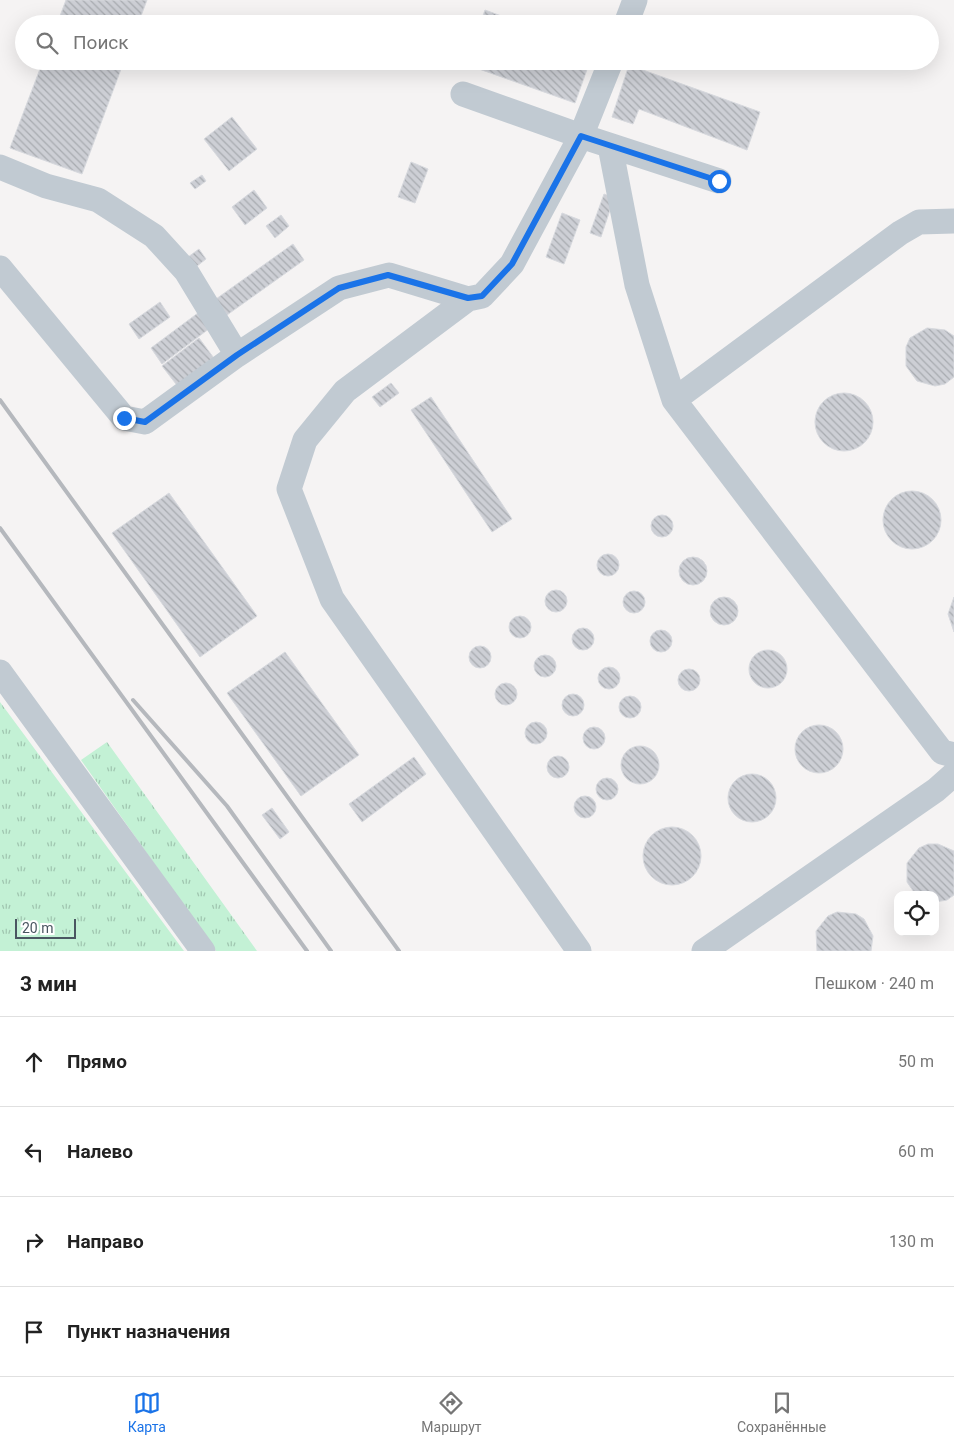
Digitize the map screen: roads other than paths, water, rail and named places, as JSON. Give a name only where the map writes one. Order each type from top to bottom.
[{"type":"lane","points":[[629,15],[635,0]]},
{"type":"lane","points":[[0,268],[124,418],[145,422],[237,355],[339,288],[388,275],[468,298],[482,296],[512,264],[581,136],[607,70]]},
{"type":"lane","points":[[464,94],[610,146],[719,181]]},
{"type":"lane","points":[[610,146],[637,285],[674,400],[942,752],[954,755]]},
{"type":"lane","points":[[0,167],[46,186],[98,200],[154,236],[186,271],[237,355]]},
{"type":"lane","points":[[674,400],[900,233],[919,222],[954,221]]},
{"type":"lane","points":[[468,298],[345,390],[305,440],[289,489],[332,599],[579,951]]},
{"type":"lane","points":[[0,672],[203,951]]},
{"type":"lane","points":[[704,951],[936,790],[954,774]]},
{"type":"railway","points":[[0,400],[399,951]]},
{"type":"railway","points":[[0,528],[307,951]]},
{"type":"railway","points":[[133,700],[227,806],[331,951]]}]
